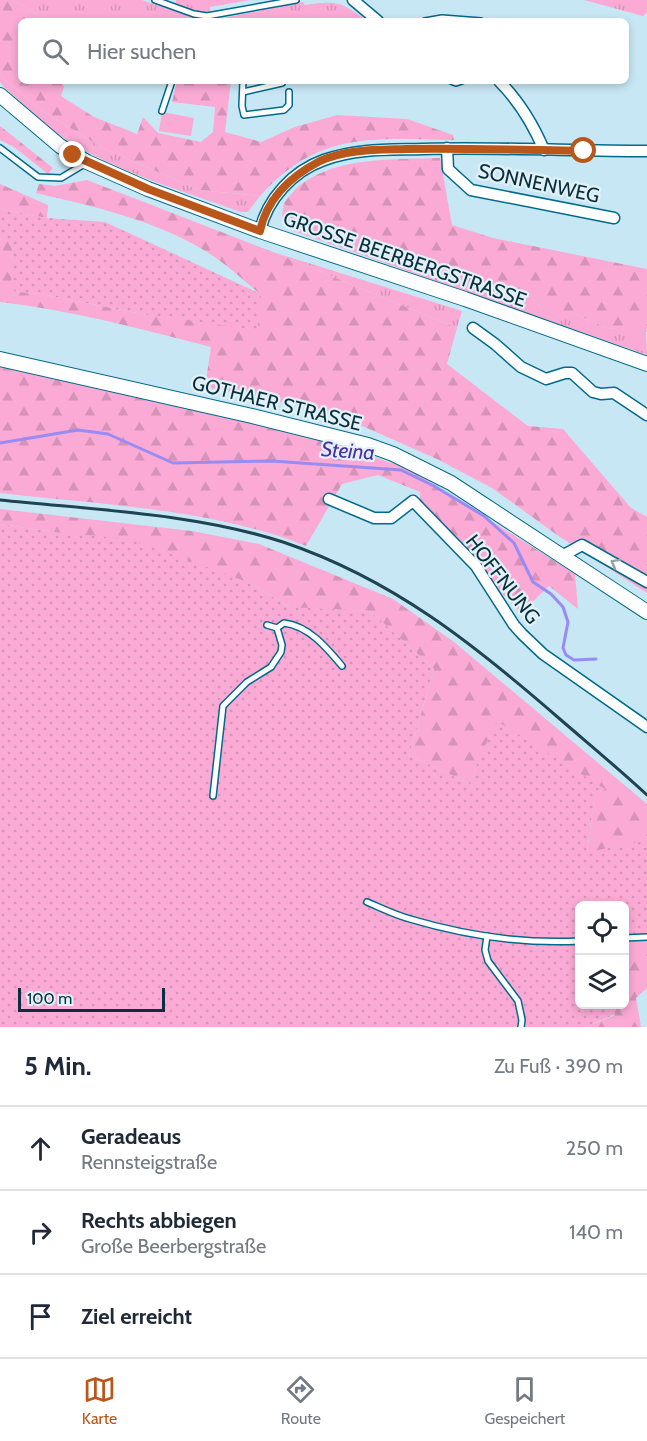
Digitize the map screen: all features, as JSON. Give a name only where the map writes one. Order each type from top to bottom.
[{"type":"street","points":[[353,0],[374,18]]},
{"type":"street","points":[[502,84],[519,102],[544,150]]},
{"type":"street","name":"GROSSE BEERBERGSTRASSE","points":[[0,94],[42,133],[60,146],[87,162],[148,189],[260,231],[465,299],[647,364]]},
{"type":"street","points":[[260,231],[263,217],[274,198],[291,179],[322,161],[355,151],[447,148],[647,151]]},
{"type":"street","name":"SONNENWEG","points":[[447,148],[448,169],[471,190],[614,218]]},
{"type":"street","points":[[473,328],[526,370],[546,379],[572,373],[593,392],[614,393],[647,415]]},
{"type":"street","name":"GOTHAER STRASSE","points":[[0,359],[252,416],[384,451],[416,464],[451,483],[647,612]]},
{"type":"street","name":"HOFFNUNG","points":[[329,499],[374,518],[391,518],[413,501],[476,566],[522,634],[543,654],[647,727]]},
{"type":"street","points":[[562,556],[582,545],[647,582]]},
{"type":"lane","points":[[155,0],[194,14],[207,16],[296,0]]},
{"type":"lane","points":[[162,111],[171,84]]},
{"type":"lane","points":[[243,84],[244,116],[284,110],[290,105],[289,92]]},
{"type":"lane","points":[[243,92],[278,84]]},
{"type":"lane","points":[[0,148],[38,177],[61,178],[87,162]]},
{"type":"lane","points":[[277,628],[285,622],[297,624],[329,651],[342,666]]},
{"type":"lane","points":[[267,625],[277,628]]},
{"type":"lane","points":[[213,796],[223,706],[247,682],[271,667],[281,652],[282,645],[277,628]]},
{"type":"lane","points":[[367,902],[408,919],[487,936],[543,941],[575,941]]},
{"type":"lane","points":[[487,936],[485,950],[488,961],[518,1000],[521,1027]]},
{"type":"lane","points":[[629,938],[647,937]]},
{"type":"green space","points":[[0,0],[12,0],[45,18],[18,18],[18,84],[62,84],[64,87],[61,96],[94,117],[137,134],[143,117],[158,133],[201,142],[213,132],[215,107],[172,102],[176,84],[231,84],[225,132],[261,142],[295,127],[337,115],[407,119],[453,135],[454,140],[373,140],[326,149],[304,159],[282,175],[260,196],[199,190],[103,148],[41,110],[5,80],[0,73]]},
{"type":"green space","points":[[12,0],[142,0],[196,18],[45,18]]},
{"type":"green space","points":[[176,0],[250,0],[210,7],[210,14],[175,5]]},
{"type":"green space","points":[[584,0],[647,0],[647,12],[643,16]]},
{"type":"green space","points":[[303,2],[305,5],[333,3],[363,18],[223,18]]},
{"type":"green space","points":[[0,73],[5,80],[41,110],[103,148],[199,190],[260,196],[248,212],[241,212],[114,165],[75,145],[47,125],[4,87],[0,82]]},
{"type":"green space","points":[[162,112],[194,118],[191,136],[159,131]]},
{"type":"green space","points":[[0,126],[53,168],[48,174],[14,147],[0,140]]},
{"type":"green space","points":[[440,158],[452,225],[493,238],[647,269],[647,332],[607,328],[571,312],[555,318],[542,309],[526,291],[422,275],[371,252],[332,241],[300,224],[284,203],[300,185],[315,176],[349,164],[367,161]]},
{"type":"green space","points":[[87,180],[273,252],[457,328],[447,364],[528,426],[563,429],[631,508],[647,517],[647,593],[560,537],[492,488],[439,460],[331,412],[205,387],[211,347],[80,315],[0,302],[0,239],[13,243],[12,291],[41,294],[142,314],[257,329],[260,294],[210,254],[162,229],[100,209],[36,193],[39,184],[55,186]]},
{"type":"green space","points":[[0,184],[48,205],[47,218],[0,208]]},
{"type":"green space","points":[[284,203],[300,224],[332,241],[371,252],[422,275],[526,291],[542,309],[571,312],[607,328],[646,331],[647,355],[294,231],[295,227],[283,223]]},
{"type":"green space","points":[[0,208],[47,218],[105,222],[261,294],[257,330],[142,314],[41,294],[11,291],[13,244],[0,239]]},
{"type":"green space","points":[[273,252],[462,311],[457,328]]},
{"type":"green space","points":[[0,366],[321,439],[409,469],[575,574],[578,609],[549,586],[521,613],[421,510],[420,492],[378,475],[342,484],[306,546],[232,523],[194,516],[0,493]]},
{"type":"green space","points":[[0,509],[192,531],[259,544],[393,599],[454,642],[647,804],[647,847],[641,848],[640,843],[587,853],[594,799],[604,789],[477,763],[472,785],[409,755],[434,669],[370,611],[291,608],[250,583],[54,532],[0,524]]},
{"type":"green space","points":[[0,524],[130,539],[250,583],[289,607],[370,611],[434,669],[409,755],[472,785],[477,763],[497,721],[605,789],[594,800],[587,852],[641,842],[641,848],[647,847],[647,929],[629,930],[629,901],[575,901],[575,1009],[612,1009],[615,1014],[586,1027],[0,1027]]},
{"type":"green space","points":[[647,929],[647,988],[636,998],[641,1027],[586,1027],[615,1015],[612,1009],[629,1009],[629,930]]},
{"type":"waterway","name":"Steina","points":[[0,443],[78,430],[108,434],[173,463],[272,461],[401,470],[434,486],[484,516],[514,543],[533,582],[551,594],[563,607],[568,622],[563,648],[566,655],[574,660],[596,659]]},
{"type":"railway","points":[[0,500],[143,514],[214,525],[249,532],[323,557],[397,595],[464,640],[529,692],[647,795]]},
{"type":"route","points":[[73,155],[148,189],[260,231],[268,205],[291,179],[322,161],[355,151],[465,148],[584,151]]}]
